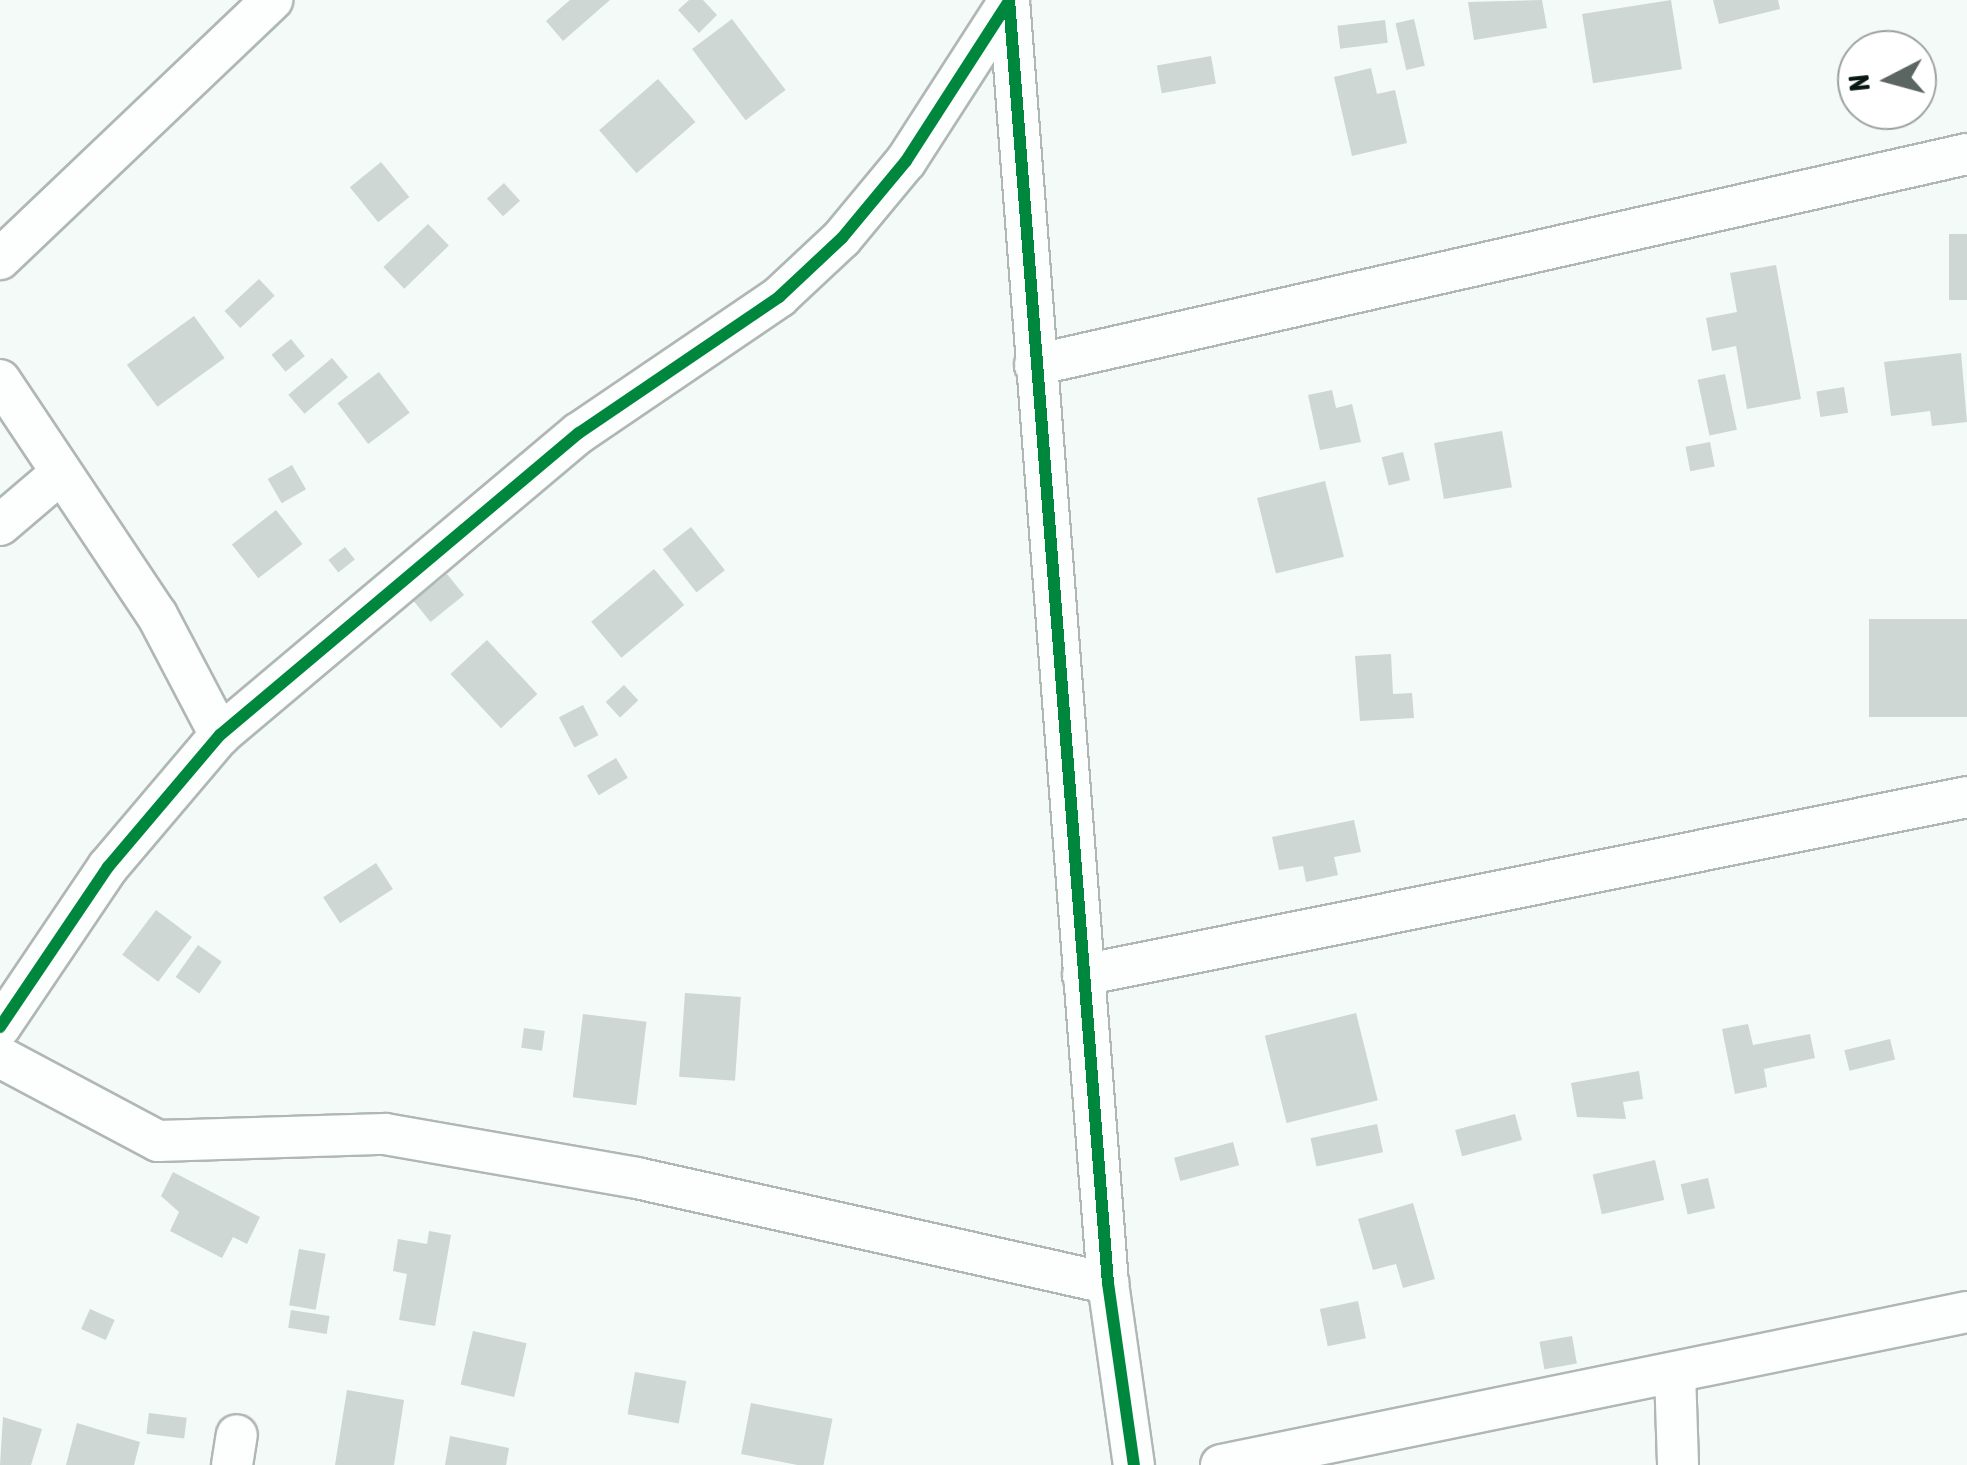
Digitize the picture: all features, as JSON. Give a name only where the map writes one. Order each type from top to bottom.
[{"type":"street","points":[[0,260],[272,0]]},
{"type":"street","points":[[1009,0],[1108,1283],[1134,1465]]},
{"type":"street","points":[[0,1027],[108,867],[220,734],[579,433],[779,298],[842,238],[906,161],[1009,0]]},
{"type":"street","points":[[1035,365],[1967,154]]},
{"type":"street","points":[[0,380],[156,615],[220,734]]},
{"type":"street","points":[[0,526],[60,474]]},
{"type":"street","points":[[1083,975],[1967,797]]},
{"type":"street","points":[[0,1058],[158,1140],[385,1134],[638,1178],[1108,1283]]},
{"type":"street","points":[[1221,1465],[1967,1312]]},
{"type":"street","points":[[1675,1373],[1678,1465]]},
{"type":"building","points":[[570,0],[610,0],[563,41],[546,21]]},
{"type":"building","points":[[689,0],[703,0],[717,15],[699,33],[678,10]]},
{"type":"building","points":[[1542,0],[1547,28],[1474,40],[1468,2]]},
{"type":"building","points":[[1671,0],[1682,69],[1593,83],[1582,14]]},
{"type":"building","points":[[1713,0],[1778,0],[1780,9],[1719,24]]},
{"type":"building","points":[[732,19],[786,90],[746,120],[692,49]]},
{"type":"building","points":[[1414,19],[1425,66],[1406,70],[1395,23]]},
{"type":"building","points":[[1385,20],[1388,43],[1340,49],[1337,26]]},
{"type":"building","points":[[1211,56],[1216,84],[1162,93],[1157,66]]},
{"type":"building","points":[[1371,68],[1377,94],[1395,90],[1407,143],[1352,156],[1334,77]]},
{"type":"building","points":[[658,79],[695,122],[637,173],[599,130]]},
{"type":"building","points":[[381,162],[409,197],[378,222],[350,187]]},
{"type":"building","points":[[504,183],[520,201],[503,216],[487,198]]},
{"type":"building","points":[[428,224],[449,246],[404,289],[383,267]]},
{"type":"building","points":[[1949,234],[1967,234],[1967,300],[1949,300]]},
{"type":"building","points":[[1776,265],[1801,399],[1747,409],[1736,346],[1712,351],[1706,318],[1737,312],[1730,273]]},
{"type":"building","points":[[259,279],[275,296],[240,328],[225,311]]},
{"type":"building","points":[[194,316],[225,358],[157,407],[127,365]]},
{"type":"building","points":[[291,339],[305,356],[285,372],[272,355]]},
{"type":"building","points":[[1961,353],[1967,422],[1932,426],[1930,411],[1891,416],[1884,362]]},
{"type":"building","points":[[332,358],[348,377],[304,414],[288,395]]},
{"type":"building","points":[[379,372],[410,413],[368,444],[337,403]]},
{"type":"building","points":[[1725,374],[1737,430],[1709,436],[1698,380]]},
{"type":"building","points":[[1844,387],[1848,413],[1820,417],[1816,391]]},
{"type":"building","points":[[1332,390],[1336,408],[1352,404],[1361,442],[1320,450],[1308,395]]},
{"type":"building","points":[[1502,431],[1512,487],[1444,499],[1434,443]]},
{"type":"building","points":[[1710,442],[1715,467],[1690,471],[1685,447]]},
{"type":"building","points":[[1403,452],[1410,480],[1389,485],[1382,457]]},
{"type":"building","points":[[292,465],[306,489],[282,503],[268,479]]},
{"type":"building","points":[[1325,481],[1344,557],[1276,574],[1257,498]]},
{"type":"building","points":[[276,510],[302,544],[258,578],[232,544]]},
{"type":"building","points":[[691,527],[725,570],[696,593],[663,549]]},
{"type":"building","points":[[345,547],[355,560],[338,573],[328,560]]},
{"type":"building","points":[[654,569],[684,605],[621,658],[591,622]]},
{"type":"building","points":[[447,574],[464,595],[431,622],[414,601]]},
{"type":"building","points":[[1869,619],[1967,619],[1967,717],[1869,717]]},
{"type":"building","points":[[487,640],[537,694],[501,728],[450,674]]},
{"type":"building","points":[[1391,654],[1393,694],[1412,693],[1414,718],[1360,721],[1355,656]]},
{"type":"building","points":[[624,685],[638,700],[620,717],[606,702]]},
{"type":"building","points":[[583,705],[598,735],[574,748],[559,717]]},
{"type":"building","points":[[616,758],[628,778],[599,795],[587,776]]},
{"type":"building","points":[[1354,820],[1361,852],[1334,857],[1338,875],[1306,882],[1303,866],[1279,870],[1272,837]]},
{"type":"building","points":[[376,863],[393,889],[340,923],[323,897]]},
{"type":"building","points":[[156,910],[192,937],[158,982],[122,955]]},
{"type":"building","points":[[198,945],[222,962],[199,994],[176,977]]},
{"type":"building","points":[[685,993],[741,997],[735,1081],[679,1077]]},
{"type":"building","points":[[1356,1013],[1378,1100],[1287,1123],[1265,1036]]},
{"type":"building","points":[[583,1014],[647,1022],[636,1105],[573,1097]]},
{"type":"building","points":[[1748,1024],[1753,1045],[1810,1034],[1815,1058],[1764,1069],[1767,1087],[1735,1094],[1722,1029]]},
{"type":"building","points":[[524,1028],[545,1031],[542,1051],[521,1048]]},
{"type":"building","points":[[1890,1039],[1895,1059],[1849,1071],[1844,1050]]},
{"type":"building","points":[[1639,1071],[1643,1099],[1623,1102],[1626,1119],[1577,1117],[1571,1083]]},
{"type":"building","points":[[1515,1114],[1522,1140],[1462,1156],[1455,1130]]},
{"type":"building","points":[[1377,1124],[1383,1152],[1317,1167],[1310,1138]]},
{"type":"building","points":[[1233,1142],[1239,1165],[1180,1181],[1174,1158]]},
{"type":"building","points":[[1655,1160],[1664,1200],[1602,1214],[1593,1174]]},
{"type":"building","points":[[173,1172],[260,1217],[247,1244],[233,1237],[222,1258],[170,1231],[179,1212],[161,1196]]},
{"type":"building","points":[[1708,1178],[1715,1208],[1688,1215],[1681,1184]]},
{"type":"building","points":[[1413,1203],[1435,1279],[1403,1288],[1396,1264],[1373,1270],[1358,1219]]},
{"type":"building","points":[[429,1231],[451,1235],[435,1326],[399,1320],[407,1274],[393,1271],[398,1239],[427,1244]]},
{"type":"building","points":[[299,1249],[326,1254],[316,1310],[289,1305]]},
{"type":"building","points":[[1358,1301],[1366,1338],[1328,1346],[1320,1309]]},
{"type":"building","points":[[90,1309],[115,1320],[106,1340],[81,1329]]},
{"type":"building","points":[[291,1310],[330,1316],[327,1334],[288,1328]]},
{"type":"building","points":[[473,1331],[527,1343],[514,1397],[461,1385]]},
{"type":"building","points":[[1572,1336],[1577,1364],[1544,1369],[1540,1342]]},
{"type":"building","points":[[635,1372],[686,1381],[679,1423],[628,1414]]},
{"type":"building","points":[[347,1390],[404,1400],[394,1465],[335,1465]]},
{"type":"building","points":[[751,1403],[832,1419],[824,1465],[797,1465],[741,1454]]},
{"type":"building","points":[[149,1413],[187,1418],[184,1438],[146,1434]]},
{"type":"building","points":[[3,1417],[42,1429],[31,1465],[0,1465]]},
{"type":"building","points":[[77,1423],[140,1442],[134,1465],[66,1465]]},
{"type":"building","points":[[450,1436],[509,1448],[506,1465],[445,1465]]},
{"type":"cycle path","points":[[1009,0],[1108,1283],[1134,1465]]},
{"type":"cycle path","points":[[0,1027],[108,867],[220,735],[579,433],[779,297],[842,238],[906,161],[1009,1]]}]
